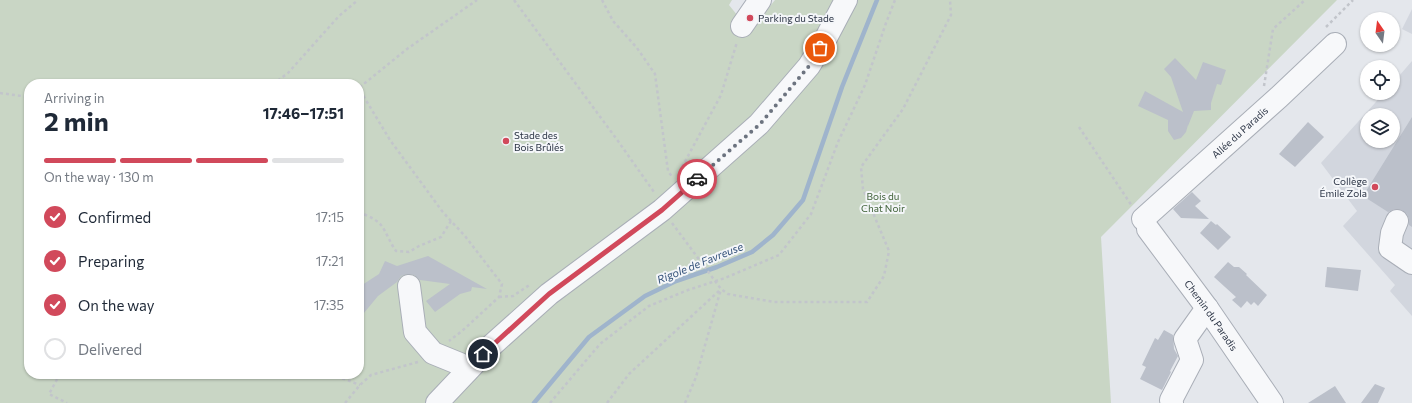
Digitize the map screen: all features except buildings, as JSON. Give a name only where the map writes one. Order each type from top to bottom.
[{"type":"street","points":[[742,26],[760,0]]},
{"type":"street","points":[[437,403],[491,346],[549,294],[655,203],[681,189],[760,124],[809,66],[846,0]]},
{"type":"street","name":"Allée du Paradis","points":[[1146,224],[1335,44]]},
{"type":"street","points":[[1397,221],[1392,233],[1390,248],[1412,264]]},
{"type":"street","name":"Chemin du Paradis","points":[[1146,224],[1208,308],[1272,403]]},
{"type":"street","points":[[409,286],[415,332],[433,353],[460,364],[468,371]]},
{"type":"street","points":[[1172,403],[1171,400],[1192,360],[1185,339],[1208,308]]},
{"type":"path","points":[[280,79],[288,73],[339,16],[358,0]]},
{"type":"path","points":[[364,84],[407,49],[477,0]]},
{"type":"path","points":[[514,0],[654,192],[655,203],[721,289],[728,294],[774,302],[867,302],[884,276],[889,251],[863,189],[860,167],[903,109],[951,15],[950,0]]},
{"type":"path","points":[[602,0],[613,21],[637,48],[655,74],[668,171],[681,189]]},
{"type":"path","points":[[550,403],[600,344],[650,306],[779,255],[811,214],[838,142],[864,85],[895,0]]},
{"type":"path","points":[[1263,90],[1273,29],[1305,0]]},
{"type":"path","points":[[681,189],[680,170],[721,95],[742,26]]},
{"type":"path","points":[[0,94],[24,96]]},
{"type":"path","points":[[345,403],[360,385],[371,376],[416,363],[433,353],[462,331],[499,297],[502,284],[465,236],[442,211],[390,140],[364,98]]},
{"type":"path","points":[[1079,126],[1146,224]]},
{"type":"path","points":[[364,214],[381,225],[390,243],[396,250],[409,252],[441,237],[451,221]]},
{"type":"path","points":[[499,297],[513,296],[532,283]]},
{"type":"path","points":[[606,403],[629,374],[721,289]]},
{"type":"path","points":[[685,403],[696,377],[721,289]]},
{"type":"path","points":[[57,379],[49,394],[67,403]]},
{"type":"path","points":[[344,379],[360,385]]},
{"type":"shaded area","points":[[1412,9],[1412,34],[1402,29]]},
{"type":"shaded area","name":"Collège Émile Zola","points":[[1412,61],[1412,316],[1390,291],[1395,285],[1343,226],[1357,211],[1321,163],[1360,120],[1360,148],[1400,148],[1400,108],[1370,108],[1378,100],[1400,100],[1400,75]]},
{"type":"green space","name":"Bois du Chat Noir","points":[[0,0],[732,0],[729,5],[750,31],[775,0],[1337,0],[1101,237],[1111,403],[0,403]]},
{"type":"waterway","name":"Rigole de Favreuse","points":[[534,403],[589,337],[645,296],[676,281],[717,267],[752,252],[773,235],[803,200],[842,87],[877,0]]},
{"type":"way so far","points":[[697,179],[760,124],[809,66],[820,48]]},
{"type":"place","name":"Parking du Stade","points":[[750,18]]},
{"type":"place","name":"Stade des Bois Brûlés","points":[[506,141]]},
{"type":"place","name":"Collège Émile Zola","points":[[1375,187]]},
{"type":"route","points":[[483,354],[549,294],[662,210],[697,179]]}]
